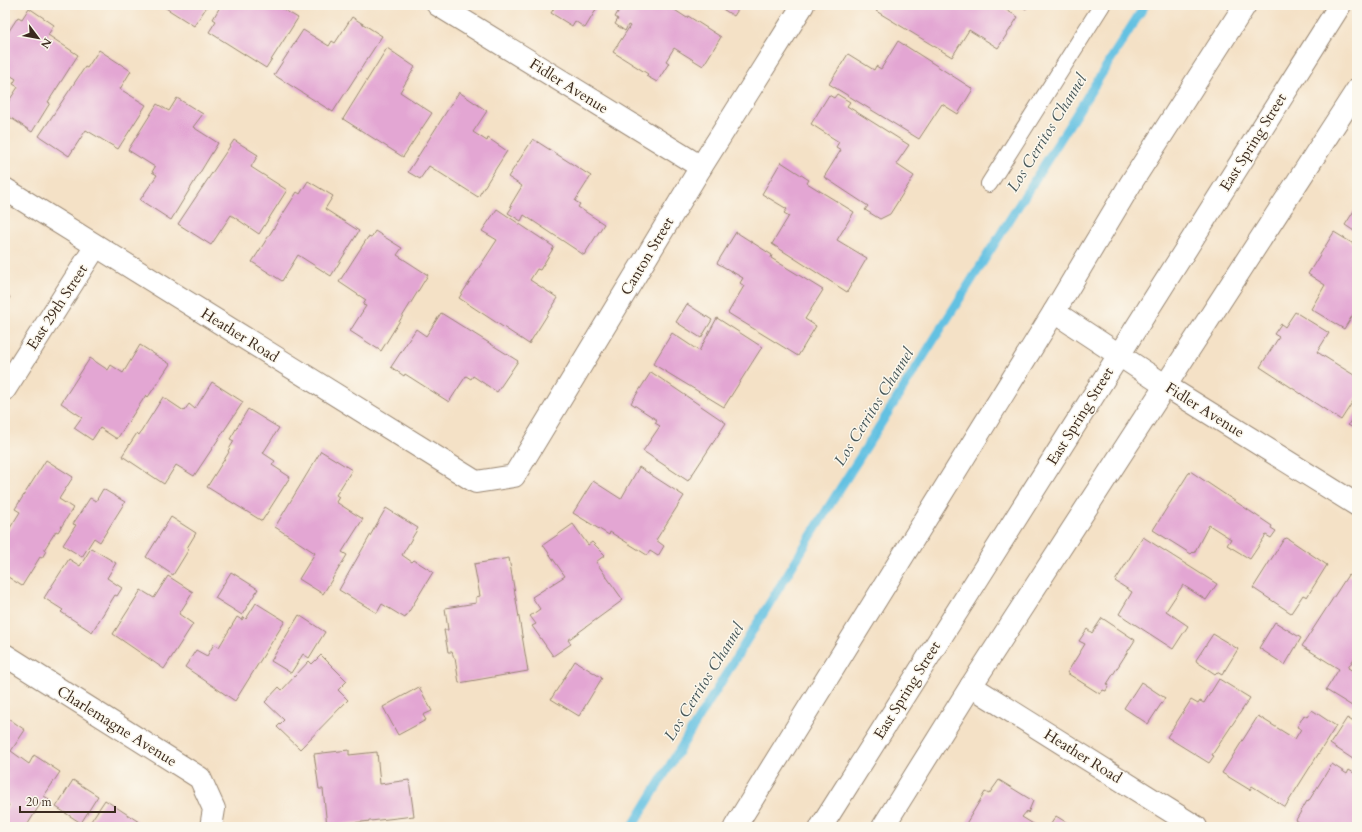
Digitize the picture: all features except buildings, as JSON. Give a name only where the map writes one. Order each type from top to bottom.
[{"type":"street","name":"Fidler Avenue","points":[[438,5],[701,167]]},
{"type":"street","name":"Canton Street","points":[[476,482],[514,476],[701,167],[803,5]]},
{"type":"street","points":[[735,827],[1054,312],[1131,183],[1245,5]]},
{"type":"street","name":"East Spring Street","points":[[821,827],[1340,5]]},
{"type":"street","points":[[883,827],[970,686],[1357,90]]},
{"type":"street","name":"Heather Road","points":[[5,189],[476,482]]},
{"type":"street","name":"East 29th Street","points":[[5,389],[96,246]]},
{"type":"street","name":"Fidler Avenue","points":[[1054,312],[1119,353],[1166,386],[1357,505]]},
{"type":"street","name":"Charlemagne Avenue","points":[[5,655],[200,778],[212,818]]},
{"type":"street","name":"Heather Road","points":[[970,686],[1196,827]]},
{"type":"lane","points":[[989,184],[1102,5]]},
{"type":"waterway","name":"Los Cerritos Channel","points":[[632,827],[836,495],[1145,5]]}]
